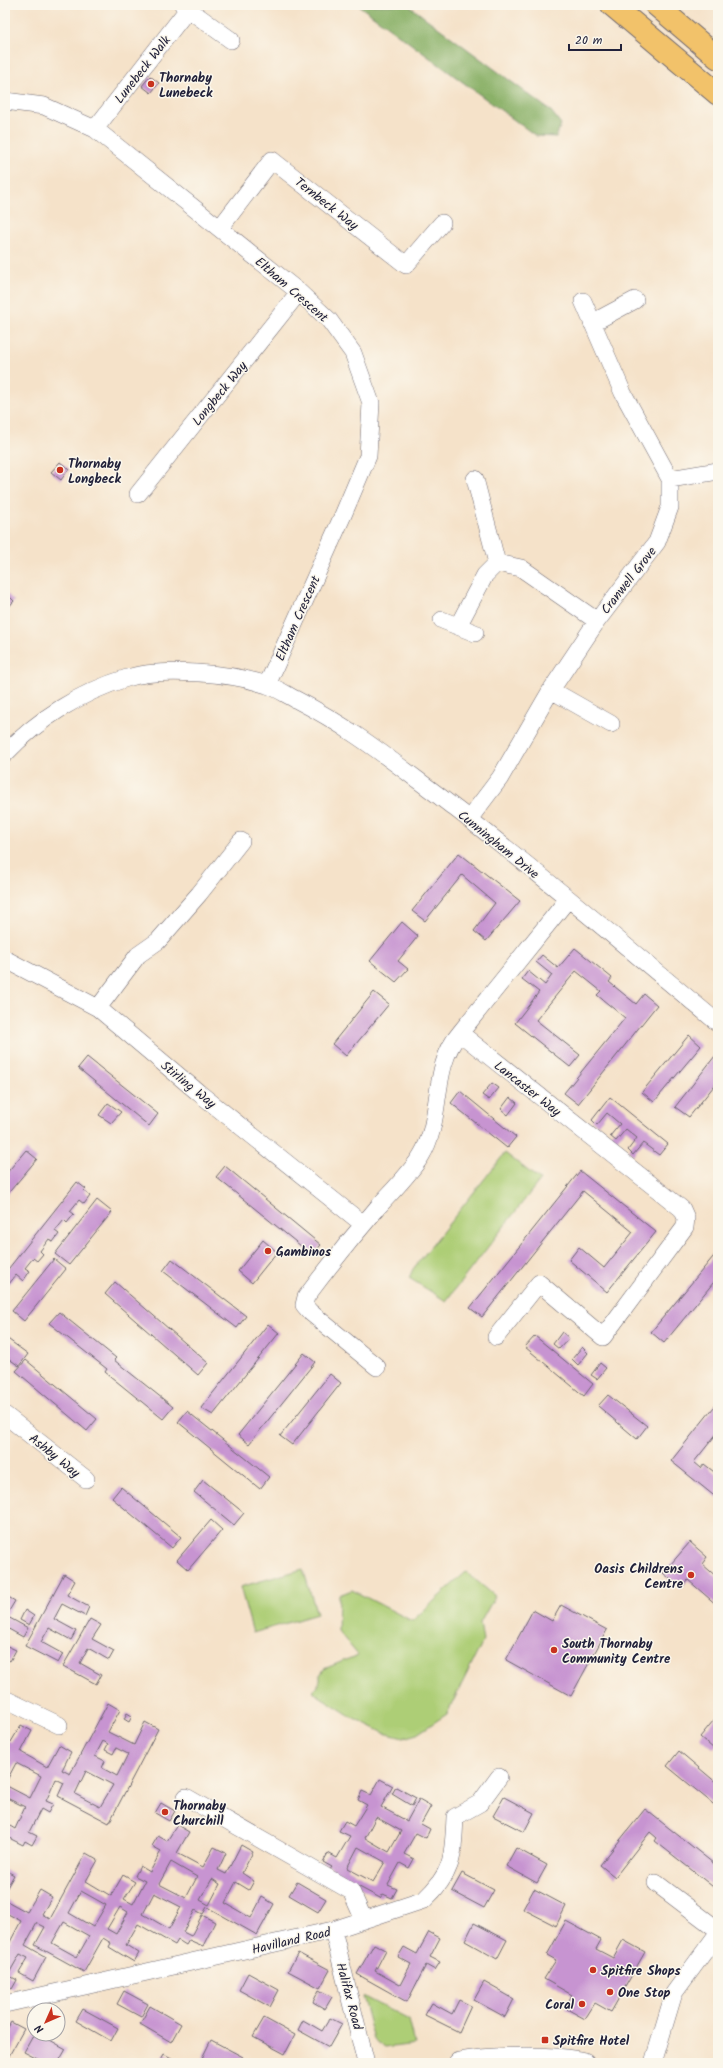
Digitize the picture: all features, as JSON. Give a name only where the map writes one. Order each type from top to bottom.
[{"type":"main road","points":[[612,5],[718,94]]},
{"type":"main road","points":[[656,5],[718,58]]},
{"type":"street","name":"Lunebeck Walk","points":[[95,129],[185,7],[231,40]]},
{"type":"street","name":"Eltham Crescent","points":[[5,101],[44,106],[95,129],[299,292],[329,320],[353,353],[371,403],[368,456],[267,685]]},
{"type":"street","name":"Ternbeck Way","points":[[220,228],[272,160],[406,265],[442,223]]},
{"type":"street","name":"Longbeck Way","points":[[138,494],[299,292]]},
{"type":"street","points":[[592,323],[635,300]]},
{"type":"street","name":"Cranwell Grove","points":[[469,820],[500,778],[551,690],[597,620],[657,542],[670,507],[670,479],[623,393],[583,301]]},
{"type":"street","points":[[670,479],[718,471]]},
{"type":"street","points":[[475,479],[497,563]]},
{"type":"street","points":[[497,563],[521,568],[597,620]]},
{"type":"street","points":[[475,633],[450,623],[485,575],[497,563]]},
{"type":"street","name":"Cunningham Drive","points":[[5,754],[18,741],[72,700],[128,677],[177,672],[225,676],[267,685],[357,734],[469,820],[568,899],[718,1023]]},
{"type":"street","points":[[551,690],[610,724]]},
{"type":"street","points":[[98,1008],[138,954],[158,941],[199,894],[241,841]]},
{"type":"street","points":[[377,1367],[310,1312],[304,1305],[306,1297],[363,1224],[421,1157],[429,1140],[434,1121],[444,1058],[454,1040],[568,899]]},
{"type":"street","name":"Stirling Way","points":[[5,960],[98,1008],[199,1093],[363,1224]]},
{"type":"street","name":"Lancaster Way","points":[[460,1033],[547,1103],[660,1190],[682,1209],[686,1218],[685,1227],[603,1337],[539,1283],[496,1337]]},
{"type":"street","name":"Ashby Way","points":[[5,1415],[86,1479]]},
{"type":"street","points":[[5,1699],[59,1726]]},
{"type":"street","name":"Havilland Road","points":[[5,2004],[333,1930],[424,1900],[435,1890],[446,1874],[452,1859],[455,1817],[480,1803],[499,1777]]},
{"type":"street","points":[[186,1797],[351,1891],[364,1920]]},
{"type":"street","points":[[653,2063],[674,1993],[718,1931],[656,1883]]},
{"type":"street","name":"Halifax Road","points":[[333,1930],[366,2063]]},
{"type":"street","points":[[459,2063],[478,2059],[504,2059],[584,2063]]},
{"type":"green space","points":[[358,5],[408,5],[551,111],[561,124],[556,137],[536,136]]},
{"type":"green space","points":[[505,1153],[540,1180],[446,1301],[409,1278],[413,1269]]},
{"type":"green space","points":[[303,1569],[317,1614],[253,1633],[240,1587]]},
{"type":"green space","points":[[466,1572],[495,1596],[480,1623],[483,1641],[447,1714],[417,1734],[403,1738],[384,1733],[352,1717],[313,1692],[320,1681],[320,1675],[324,1669],[358,1655],[338,1631],[339,1595],[352,1590],[412,1621]]},
{"type":"green space","points":[[362,1996],[409,2020],[415,2044],[385,2048],[374,2040]]},
{"type":"building","name":"Thornaby Lunebeck","points":[[150,76],[159,83],[151,93],[142,86]]},
{"type":"building","name":"Thornaby Longbeck","points":[[60,462],[69,469],[61,480],[51,472]]},
{"type":"building","points":[[5,592],[14,601],[5,611]]},
{"type":"building","points":[[459,853],[520,901],[486,941],[474,931],[495,903],[462,875],[425,921],[412,911]]},
{"type":"building","points":[[402,922],[418,936],[398,961],[408,969],[396,982],[370,961]]},
{"type":"building","points":[[575,948],[612,978],[609,982],[636,1004],[644,994],[657,1005],[578,1104],[564,1093],[625,1018],[597,995],[601,991],[576,971],[536,1020],[580,1055],[570,1067],[515,1023],[539,992],[522,979],[528,971],[545,985],[552,975],[536,962],[542,955],[558,968]]},
{"type":"building","points":[[374,992],[389,1004],[346,1056],[332,1044]]},
{"type":"building","points":[[689,1035],[701,1046],[654,1102],[642,1092]]},
{"type":"building","points":[[715,1056],[718,1058],[718,1081],[689,1117],[675,1107]]},
{"type":"building","points":[[87,1057],[158,1114],[149,1126],[78,1068]]},
{"type":"building","points":[[492,1083],[499,1088],[489,1100],[482,1095]]},
{"type":"building","points":[[460,1091],[516,1137],[507,1148],[451,1103]]},
{"type":"building","points":[[510,1097],[517,1103],[508,1115],[501,1109]]},
{"type":"building","points":[[610,1097],[668,1144],[659,1155],[643,1143],[633,1155],[628,1150],[637,1138],[626,1129],[616,1141],[610,1136],[620,1124],[607,1113],[597,1125],[592,1120]]},
{"type":"building","points":[[108,1103],[121,1112],[111,1123],[99,1115]]},
{"type":"building","points":[[26,1150],[37,1159],[5,1197],[5,1175]]},
{"type":"building","points":[[225,1166],[321,1245],[312,1255],[216,1177]]},
{"type":"building","points":[[580,1171],[656,1232],[607,1292],[569,1260],[579,1247],[604,1268],[633,1232],[583,1191],[482,1317],[470,1308]]},
{"type":"building","points":[[77,1182],[86,1189],[84,1191],[90,1196],[84,1204],[79,1200],[70,1211],[74,1214],[67,1223],[64,1220],[55,1231],[59,1234],[53,1242],[49,1239],[40,1251],[43,1254],[37,1261],[33,1258],[25,1268],[30,1271],[23,1281],[16,1275],[5,1289],[5,1273]]},
{"type":"building","points":[[97,1200],[112,1212],[69,1265],[55,1254]]},
{"type":"building","points":[[263,1240],[277,1252],[252,1283],[238,1271]]},
{"type":"building","points":[[718,1251],[718,1277],[664,1343],[651,1332]]},
{"type":"building","points":[[54,1259],[66,1269],[24,1321],[12,1311]]},
{"type":"building","points":[[172,1259],[246,1316],[237,1328],[163,1271]]},
{"type":"building","points":[[115,1282],[208,1363],[198,1375],[105,1294]]},
{"type":"building","points":[[59,1312],[116,1358],[114,1360],[173,1407],[163,1419],[105,1372],[107,1369],[49,1323]]},
{"type":"building","points":[[268,1324],[279,1333],[213,1415],[201,1408]]},
{"type":"building","points":[[562,1332],[569,1338],[559,1349],[553,1344]]},
{"type":"building","points":[[535,1336],[593,1384],[584,1396],[525,1347]]},
{"type":"building","points":[[5,1337],[28,1354],[19,1366],[5,1356]]},
{"type":"building","points":[[582,1347],[588,1353],[578,1365],[572,1359]]},
{"type":"building","points":[[304,1353],[315,1362],[249,1444],[238,1435]]},
{"type":"building","points":[[26,1360],[97,1419],[87,1431],[16,1371]]},
{"type":"building","points":[[600,1363],[606,1368],[597,1379],[591,1375]]},
{"type":"building","points":[[330,1374],[341,1383],[292,1445],[280,1436]]},
{"type":"building","points":[[608,1395],[647,1426],[637,1439],[598,1406]]},
{"type":"building","points":[[718,1402],[718,1432],[694,1462],[701,1468],[704,1464],[718,1475],[718,1499],[671,1461]]},
{"type":"building","points":[[187,1411],[269,1477],[260,1489],[178,1422]]},
{"type":"building","points":[[203,1480],[244,1513],[234,1525],[194,1492]]},
{"type":"building","points":[[121,1487],[181,1537],[172,1548],[112,1498]]},
{"type":"building","points":[[211,1520],[222,1530],[188,1570],[177,1560]]},
{"type":"building","name":"Oasis Childrens Centre","points":[[690,1542],[707,1557],[702,1564],[718,1578],[718,1606],[688,1580],[681,1588],[663,1573]]},
{"type":"building","points":[[64,1574],[75,1581],[67,1595],[89,1607],[85,1616],[62,1604],[54,1619],[76,1631],[71,1640],[49,1628],[41,1642],[63,1654],[58,1663],[25,1646]]},
{"type":"building","points":[[5,1595],[15,1601],[6,1616],[28,1628],[23,1637],[5,1627]]},
{"type":"building","name":"South Thornaby Community Centre","points":[[561,1605],[607,1630],[571,1696],[506,1660],[533,1610],[552,1621]]},
{"type":"building","points":[[25,1610],[34,1616],[29,1625],[20,1620]]},
{"type":"building","points":[[90,1619],[101,1625],[92,1639],[114,1651],[109,1660],[88,1648],[80,1663],[101,1675],[96,1684],[63,1666]]},
{"type":"building","points":[[5,1645],[16,1650],[10,1661],[5,1658]]},
{"type":"building","points":[[108,1703],[120,1710],[108,1732],[134,1745],[145,1722],[158,1729],[109,1823],[58,1796],[64,1783],[56,1779],[46,1801],[53,1804],[48,1813],[41,1809],[29,1832],[37,1836],[32,1845],[25,1841],[23,1845],[5,1836],[5,1823],[15,1829],[25,1807],[5,1797],[5,1785],[30,1798],[41,1776],[16,1763],[5,1784],[7,1752],[5,1751],[5,1739],[11,1742],[21,1725],[32,1731],[21,1752],[47,1767],[59,1745],[71,1752],[62,1770],[70,1774]],"holes":[[[103,1741],[108,1744],[105,1750],[113,1754],[116,1748],[128,1754],[117,1776],[102,1768],[105,1761],[95,1756]],[[86,1771],[113,1785],[100,1807],[75,1794]]]},
{"type":"building","points":[[127,1713],[132,1716],[129,1722],[124,1719]]},
{"type":"building","points":[[718,1715],[718,1744],[714,1749],[700,1737]]},
{"type":"building","points":[[679,1751],[718,1784],[718,1808],[667,1766]]},
{"type":"building","points":[[380,1779],[393,1786],[381,1807],[407,1821],[419,1799],[431,1806],[421,1824],[430,1829],[426,1838],[416,1833],[404,1854],[414,1859],[409,1868],[400,1863],[388,1885],[397,1889],[392,1898],[383,1894],[380,1898],[329,1871],[332,1867],[323,1862],[328,1853],[337,1858],[350,1836],[339,1831],[345,1821],[354,1826],[367,1805],[358,1800],[362,1791],[371,1795]],"holes":[[[376,1817],[401,1831],[389,1852],[365,1838]],[[358,1847],[385,1862],[373,1882],[347,1868]]]},
{"type":"building","points":[[396,1787],[416,1798],[412,1806],[392,1794]]},
{"type":"building","points":[[504,1797],[534,1813],[524,1832],[493,1816]]},
{"type":"building","name":"Thornaby Churchill","points":[[161,1803],[175,1811],[169,1821],[155,1813]]},
{"type":"building","points":[[645,1809],[718,1867],[717,1890],[655,1841],[657,1838],[650,1832],[615,1877],[600,1865]]},
{"type":"building","points":[[177,1825],[189,1832],[177,1853],[203,1867],[214,1847],[226,1853],[218,1870],[226,1874],[241,1845],[253,1852],[242,1873],[254,1881],[249,1890],[236,1882],[225,1903],[251,1918],[262,1897],[274,1904],[257,1935],[207,1907],[203,1914],[195,1910],[183,1932],[191,1936],[202,1915],[215,1922],[203,1946],[189,1940],[186,1945],[178,1940],[175,1945],[138,1924],[126,1945],[139,1953],[134,1962],[109,1947],[111,1943],[103,1938],[84,1972],[35,1945],[45,1927],[37,1923],[25,1945],[46,1957],[33,1981],[19,1973],[28,1958],[20,1954],[8,1975],[17,1980],[12,1989],[5,1985],[5,1939],[10,1942],[21,1921],[8,1914],[5,1920],[5,1900],[27,1912],[40,1890],[52,1897],[42,1914],[50,1919],[86,1853],[98,1860],[86,1881],[111,1896],[123,1875],[135,1882],[124,1899],[133,1904],[145,1881],[135,1876],[140,1866],[150,1872],[161,1851],[152,1846],[158,1836],[167,1841]],"holes":[[[171,1862],[197,1877],[186,1898],[159,1884]],[[212,1879],[220,1884],[209,1905],[200,1900]],[[81,1891],[106,1905],[93,1927],[69,1913]],[[154,1893],[181,1907],[169,1929],[143,1914]],[[120,1907],[128,1912],[116,1934],[107,1929]],[[64,1922],[89,1936],[77,1957],[52,1943]]]},
{"type":"building","points":[[516,1848],[547,1865],[537,1883],[506,1866]]},
{"type":"building","points":[[5,1870],[14,1875],[5,1891]]},
{"type":"building","points":[[462,1873],[494,1890],[484,1908],[452,1891]]},
{"type":"building","points":[[297,1882],[326,1899],[318,1912],[289,1895]]},
{"type":"building","points":[[534,1889],[566,1906],[556,1926],[523,1909]]},
{"type":"building","name":"Spitfire Shops","points":[[566,1921],[601,1940],[596,1949],[613,1958],[623,1940],[645,1952],[611,2012],[595,2003],[585,2019],[565,2008],[572,1995],[544,1979],[556,1960],[547,1955]]},
{"type":"building","points":[[474,1923],[507,1940],[497,1959],[465,1941]]},
{"type":"building","points":[[429,1932],[440,1938],[430,1957],[440,1962],[435,1970],[426,1965],[407,2002],[357,1974],[374,1944],[386,1950],[375,1971],[400,1985],[411,1964],[398,1957],[404,1947],[417,1954]]},
{"type":"building","points":[[298,1953],[330,1970],[320,1988],[288,1971]]},
{"type":"building","points":[[248,1973],[279,1990],[270,2007],[239,1990]]},
{"type":"building","points":[[484,1982],[514,1999],[505,2017],[474,2000]]},
{"type":"building","points":[[319,1990],[332,1997],[325,2009],[313,2002]]},
{"type":"building","points":[[124,1991],[148,2004],[141,2017],[117,2004]]},
{"type":"building","points":[[459,2000],[471,2006],[459,2032],[425,2015],[432,2003],[452,2014]]},
{"type":"building","points":[[150,2006],[181,2024],[171,2042],[140,2024]]},
{"type":"building","points":[[83,2009],[118,2028],[111,2041],[76,2021]]},
{"type":"building","points":[[264,2018],[295,2035],[285,2054],[253,2037]]},
{"type":"building","points":[[330,2018],[342,2024],[329,2047],[298,2030],[303,2020],[322,2031]]},
{"type":"building","points":[[11,2022],[24,2029],[5,2063],[5,2033]]},
{"type":"building","points":[[211,2040],[243,2057],[240,2063],[211,2063],[202,2058]]},
{"type":"building","points":[[30,2042],[53,2042],[66,2049],[58,2063],[45,2063],[24,2052]]},
{"type":"building","points":[[164,2054],[181,2063],[159,2063]]},
{"type":"place","name":"Thornaby Lunebeck","points":[[151,84]]},
{"type":"place","name":"Thornaby Longbeck","points":[[60,470]]},
{"type":"place","name":"Gambinos","points":[[268,1251]]},
{"type":"place","name":"Oasis Childrens Centre","points":[[691,1575]]},
{"type":"place","name":"South Thornaby Community Centre","points":[[554,1650]]},
{"type":"place","name":"Thornaby Churchill","points":[[165,1812]]},
{"type":"place","name":"Spitfire Shops","points":[[593,1970]]},
{"type":"place","name":"One Stop","points":[[610,1992]]},
{"type":"place","name":"Coral","points":[[582,2004]]},
{"type":"place","name":"Spitfire Hotel","points":[[545,2040]]}]
